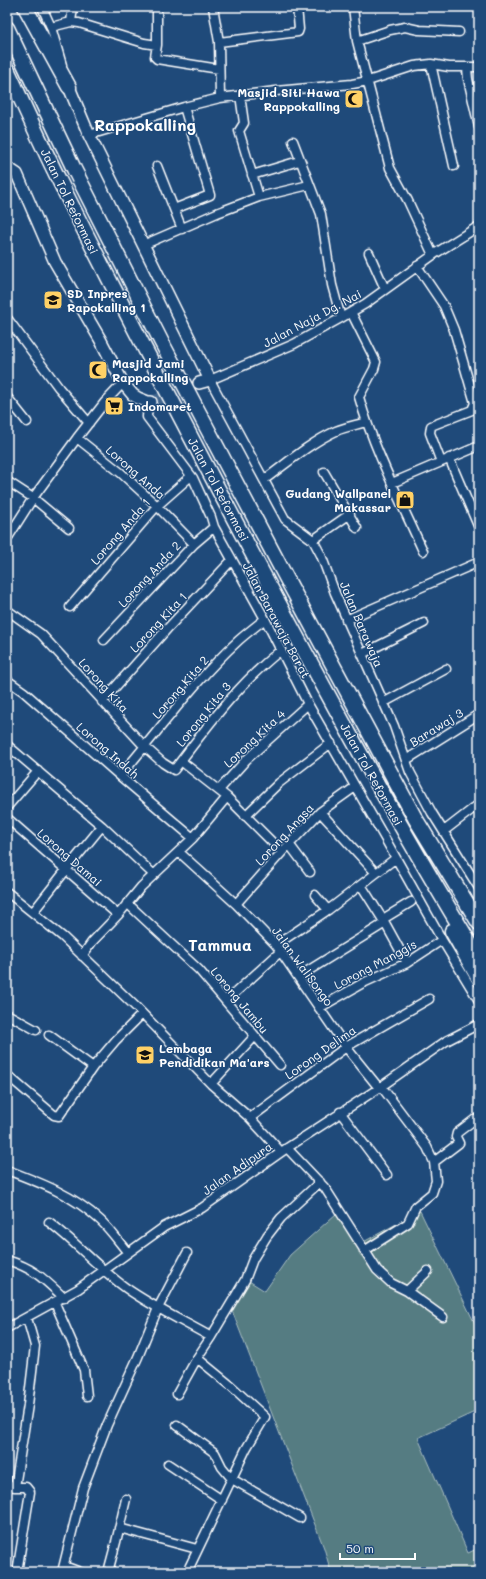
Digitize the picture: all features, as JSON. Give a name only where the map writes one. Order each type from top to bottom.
[{"type":"highway","points":[[25,7],[69,86]]},
{"type":"highway","name":"Jalan Tol Reformasi","points":[[7,28],[74,169],[161,341],[415,818],[479,923]]},
{"type":"highway","name":"Jalan Tol Reformasi","points":[[7,70],[60,182],[148,355],[288,621],[392,812],[444,902],[479,958]]},
{"type":"highway","points":[[392,812],[441,913],[479,980]]},
{"type":"street","points":[[42,7],[51,27],[69,86],[89,135],[143,245],[205,382]]},
{"type":"street","points":[[71,22],[73,7]]},
{"type":"street","points":[[157,7],[157,59],[219,69]]},
{"type":"street","points":[[213,7],[219,42],[220,98]]},
{"type":"street","points":[[219,42],[298,32],[297,7]]},
{"type":"street","points":[[353,7],[357,41],[390,168],[433,255]]},
{"type":"street","points":[[51,27],[71,22],[98,28],[144,43],[157,45]]},
{"type":"street","points":[[357,41],[390,30],[405,27],[419,30],[459,32]]},
{"type":"street","points":[[89,135],[220,98],[338,86],[368,81],[414,66],[431,64],[467,68],[479,67]]},
{"type":"street","points":[[431,64],[454,166]]},
{"type":"street","points":[[467,68],[468,79],[479,127]]},
{"type":"street","points":[[240,95],[244,123],[239,131],[259,197]]},
{"type":"street","points":[[174,208],[210,195],[184,107]]},
{"type":"street","points":[[293,141],[299,161],[322,220],[331,279],[341,318]]},
{"type":"street","points":[[252,175],[299,161]]},
{"type":"street","points":[[157,166],[182,228]]},
{"type":"street","points":[[7,170],[11,170],[18,174],[55,262],[100,339],[123,383],[133,395],[149,402]]},
{"type":"street","points":[[143,245],[217,213],[259,197],[309,185]]},
{"type":"street","name":"Jalan Naja Dg. Nai","points":[[205,382],[294,344],[341,318],[433,255],[479,226]]},
{"type":"street","points":[[369,253],[385,289]]},
{"type":"street","points":[[417,266],[438,297],[449,318],[454,330],[475,403],[472,410],[431,426],[430,433],[441,462]]},
{"type":"street","points":[[351,312],[376,362],[374,369],[358,397],[373,442],[423,550]]},
{"type":"street","points":[[8,323],[59,388],[89,423]]},
{"type":"street","name":"Jalan Barawaja","points":[[205,382],[286,519],[313,540],[321,555],[334,593],[394,726],[406,760],[421,792],[479,888]]},
{"type":"street","points":[[8,536],[33,498],[77,438],[105,402],[123,383]]},
{"type":"street","points":[[7,397],[27,422]]},
{"type":"street","name":"Jalan Barawaja Barat","points":[[149,402],[147,417],[191,476],[211,517],[214,527],[265,619],[308,704],[442,940],[479,1001]]},
{"type":"street","points":[[264,480],[327,436],[342,428],[366,422]]},
{"type":"street","name":"Lorong Anda","points":[[77,438],[121,473],[157,506],[194,544]]},
{"type":"street","points":[[392,483],[479,446]]},
{"type":"street","points":[[449,458],[479,528]]},
{"type":"street","points":[[324,472],[357,528]]},
{"type":"street","name":"Lorong Anda 1","points":[[70,607],[157,506],[191,476]]},
{"type":"street","points":[[7,481],[33,498],[69,528]]},
{"type":"street","points":[[313,540],[350,514]]},
{"type":"street","name":"Lorong Anda 2","points":[[104,640],[194,544],[214,527]]},
{"type":"street","name":"Lorong Kita 1","points":[[102,702],[167,628],[232,560]]},
{"type":"street","points":[[346,620],[479,562]]},
{"type":"street","name":"Lorong Kita","points":[[7,610],[41,634],[102,702],[145,747],[163,763],[174,770],[181,761]]},
{"type":"street","name":"Lorong Kita 2","points":[[120,776],[177,706],[206,674],[239,640],[265,619]]},
{"type":"street","points":[[362,654],[424,623]]},
{"type":"street","name":"Lorong Kita 3","points":[[281,650],[267,661],[238,689],[214,716],[181,761],[227,797],[282,852]]},
{"type":"street","points":[[383,702],[446,669]]},
{"type":"street","name":"Lorong Indah","points":[[7,680],[24,692],[193,838]]},
{"type":"street","name":"Lorong Kita 4","points":[[219,790],[246,760],[308,704]]},
{"type":"street","name":"Barawaj 3","points":[[406,760],[479,714]]},
{"type":"street","points":[[245,816],[279,783],[331,743]]},
{"type":"street","points":[[7,745],[102,826],[153,874]]},
{"type":"street","points":[[7,806],[38,771]]},
{"type":"street","name":"Lorong Angsa","points":[[236,904],[289,844],[320,812],[355,787]]},
{"type":"street","points":[[82,956],[92,942],[118,915],[153,874],[193,838],[227,797]]},
{"type":"street","points":[[444,831],[479,804]]},
{"type":"street","points":[[320,812],[376,872]]},
{"type":"street","name":"Lorong Damai","points":[[7,818],[118,915]]},
{"type":"street","points":[[33,912],[102,826]]},
{"type":"street","points":[[289,844],[310,872]]},
{"type":"street","name":"Jalan WaliSongo","points":[[179,852],[236,904],[278,949],[346,1047],[380,1087],[427,1147],[434,1162]]},
{"type":"street","points":[[226,1001],[278,949],[396,858]]},
{"type":"street","points":[[361,884],[384,921],[407,963]]},
{"type":"street","points":[[7,892],[63,937],[211,1084],[320,1182],[338,1207],[364,1251],[383,1277],[407,1291],[443,1317]]},
{"type":"street","points":[[315,895],[328,910]]},
{"type":"street","points":[[298,977],[411,902]]},
{"type":"street","name":"Lorong Jambu","points":[[127,903],[199,970],[280,1065]]},
{"type":"street","name":"Lorong Manggis","points":[[319,1008],[363,983],[407,963],[442,940]]},
{"type":"street","name":"Lorong Delima","points":[[250,1118],[346,1047],[429,999]]},
{"type":"street","points":[[7,1014],[36,1030]]},
{"type":"street","points":[[7,1075],[57,1116],[64,1110],[93,1067],[116,1040],[142,1014]]},
{"type":"street","name":"Jalan Adipura","points":[[7,1328],[64,1298],[164,1227],[202,1208],[284,1150],[380,1087],[446,1041],[479,1024]]},
{"type":"street","points":[[49,1035],[93,1067]]},
{"type":"street","points":[[211,1084],[255,1036]]},
{"type":"street","points":[[340,1112],[387,1175]]},
{"type":"street","points":[[364,1251],[408,1223],[416,1206],[432,1193],[436,1181],[434,1162],[459,1143],[456,1137],[457,1133],[474,1120],[479,1119]]},
{"type":"street","points":[[7,1170],[40,1182],[81,1204],[100,1220],[128,1253]]},
{"type":"street","points":[[177,1394],[197,1358],[245,1280],[253,1260],[267,1236],[281,1218],[320,1182]]},
{"type":"street","points":[[49,1222],[64,1232],[104,1270],[126,1288],[158,1308],[211,1337]]},
{"type":"street","points":[[80,1572],[63,1569],[83,1488],[107,1425],[138,1357],[158,1308],[187,1253]]},
{"type":"street","points":[[7,1260],[28,1268],[42,1277],[64,1298]]},
{"type":"street","points":[[407,1291],[428,1271]]},
{"type":"street","points":[[55,1303],[84,1370],[87,1396]]},
{"type":"street","points":[[17,1572],[30,1492],[26,1487],[11,1486],[28,1405],[35,1346],[27,1318]]},
{"type":"street","points":[[187,1572],[246,1448],[265,1417],[230,1385],[197,1358]]},
{"type":"street","points":[[177,1425],[215,1453],[222,1467],[232,1479],[300,1518]]},
{"type":"street","points":[[168,1464],[222,1500]]},
{"type":"street","points":[[108,1572],[126,1499]]},
{"type":"street","points":[[119,1528],[197,1549]]},
{"type":"green space","points":[[420,1211],[479,1332],[479,1410],[418,1438],[468,1553],[479,1548],[479,1572],[331,1572],[324,1548],[231,1308],[244,1278],[265,1291],[290,1255],[337,1213],[358,1245]]},
{"type":"tunnel","points":[[151,402],[199,383]]},
{"type":"place","name":"Masjid Siti Hawa Rappokalling","points":[[354,99]]},
{"type":"place","name":"SD Inpres Rapokalling 1","points":[[53,300]]},
{"type":"place","name":"Masjid Jami Rappokalling","points":[[98,370]]},
{"type":"place","name":"Indomaret","points":[[114,406]]},
{"type":"place","name":"Gudang Wallpanel Makassar","points":[[405,500]]},
{"type":"place","name":"Lembaga Pendidikan Ma'ars","points":[[145,1055]]},
{"type":"district","name":"Rappokalling","points":[[145,124]]},
{"type":"district","name":"Tammua","points":[[220,944]]}]
